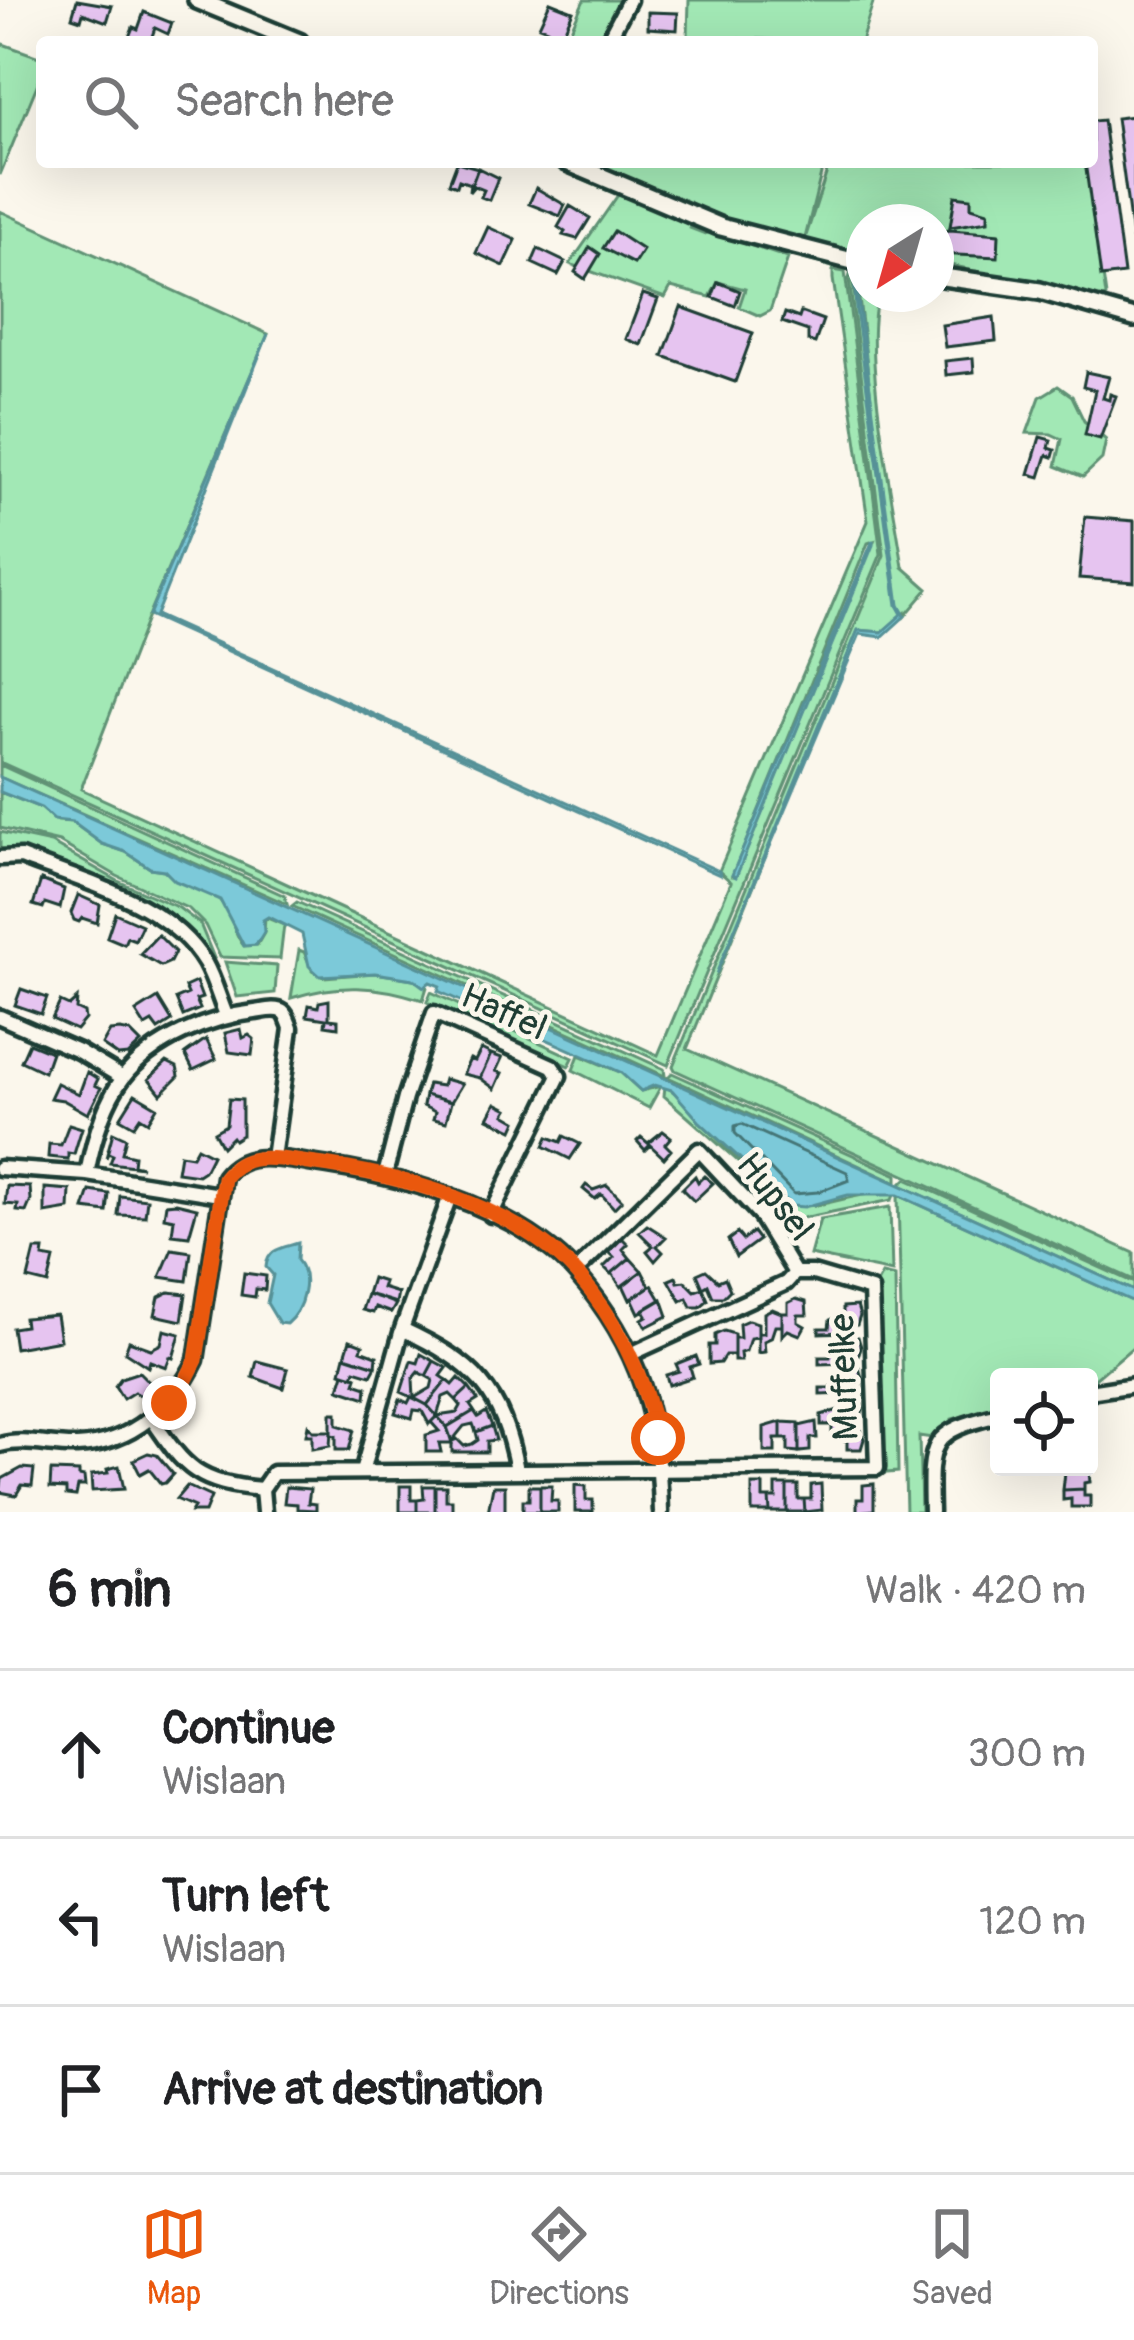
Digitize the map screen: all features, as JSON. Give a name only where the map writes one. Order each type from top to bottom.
[{"type":"street","points":[[197,0],[284,36]]},
{"type":"street","points":[[610,36],[629,0]]},
{"type":"street","points":[[581,168],[722,227],[846,259]]},
{"type":"street","points":[[954,279],[1040,291],[1134,317]]},
{"type":"street","points":[[0,858],[21,857],[158,917],[204,962],[226,1016]]},
{"type":"street","points":[[87,1174],[107,1107],[123,1078],[144,1058],[226,1016],[277,1009],[285,1013],[291,1028],[273,1158]]},
{"type":"street","name":"Haffel","points":[[386,1175],[405,1098],[434,1013],[552,1066],[559,1076],[491,1215]]},
{"type":"street","points":[[0,1017],[78,1051],[123,1078]]},
{"type":"street","name":"Hupsel","points":[[575,1272],[699,1150],[759,1214],[795,1273],[786,1283],[631,1354]]},
{"type":"street","points":[[0,1444],[80,1447],[118,1437],[152,1419],[185,1382],[196,1360],[224,1178],[237,1163],[273,1158],[386,1175],[450,1196],[532,1237],[575,1272],[631,1354],[650,1406],[661,1468],[662,1512]]},
{"type":"street","points":[[0,1168],[87,1174],[220,1195]]},
{"type":"street","points":[[362,1472],[402,1329],[450,1196]]},
{"type":"street","name":"Muffelke","points":[[661,1468],[877,1468],[871,1290],[813,1273],[795,1273]]},
{"type":"street","points":[[402,1329],[462,1362],[484,1383],[509,1429],[517,1470]]},
{"type":"street","points":[[1098,1391],[1134,1385]]},
{"type":"street","points":[[931,1512],[931,1458],[939,1441],[954,1426],[990,1417]]},
{"type":"street","points":[[152,1419],[174,1453],[197,1475],[262,1489]]},
{"type":"street","points":[[264,1512],[262,1489],[273,1472],[661,1468]]},
{"type":"green space","points":[[584,0],[619,0],[618,6],[626,0],[607,36],[602,36],[607,23],[600,36],[568,36]]},
{"type":"green space","points":[[689,0],[874,0],[863,36],[688,36]]},
{"type":"green space","points":[[0,43],[36,56],[36,88],[0,175]]},
{"type":"green space","points":[[593,168],[671,197],[606,168],[822,168],[804,241],[731,225]]},
{"type":"green space","points":[[828,168],[1088,168],[1106,296],[1101,300],[968,275],[964,268],[954,266],[954,204],[846,204],[846,250],[804,241]]},
{"type":"green space","points":[[583,175],[687,220],[690,228],[705,234],[715,230],[833,267],[719,235],[788,258],[770,311],[760,316],[739,307],[745,289],[718,282],[710,297],[671,287],[665,298],[570,264],[618,195],[578,178]]},
{"type":"green space","points":[[0,211],[268,334],[150,611],[81,789],[658,1055],[731,882],[719,871],[868,521],[833,279],[833,270],[845,272],[846,312],[850,312],[881,554],[668,1065],[0,762]],"holes":[[[874,541],[736,876],[732,876],[868,543]]]},
{"type":"green space","points":[[853,312],[857,312],[878,457],[861,312],[875,312],[873,350],[880,427],[903,567],[928,589],[905,616],[882,632],[858,630],[687,1049],[1134,1253],[1134,1280],[673,1066],[884,555]]},
{"type":"green space","points":[[1058,386],[1072,396],[1084,421],[1106,440],[1102,459],[1083,477],[1056,466],[1062,439],[1027,433],[1040,397]]},
{"type":"green space","points":[[0,765],[285,896],[287,904],[0,777]]},
{"type":"green space","points":[[0,792],[41,808],[58,821],[72,822],[102,844],[209,892],[226,908],[244,946],[257,945],[265,917],[284,925],[280,959],[220,957],[205,925],[189,909],[117,876],[59,842],[0,828]]},
{"type":"green space","points":[[0,832],[51,843],[179,908],[200,924],[214,958],[207,959],[129,894],[33,855],[0,852]]},
{"type":"green space","points":[[297,902],[664,1069],[665,1076],[292,906]]},
{"type":"green space","points":[[299,950],[312,970],[324,977],[375,973],[413,979],[427,987],[423,1000],[357,988],[291,998]]},
{"type":"green space","points":[[225,962],[277,966],[275,993],[237,997]]},
{"type":"green space","points":[[431,992],[573,1058],[569,1066],[427,1002]]},
{"type":"green space","points":[[579,1055],[620,1072],[641,1091],[661,1086],[649,1108],[573,1070]]},
{"type":"green space","points":[[672,1073],[897,1175],[897,1183],[668,1077]]},
{"type":"green space","points":[[665,1086],[684,1099],[699,1121],[785,1203],[811,1206],[880,1194],[894,1195],[892,1200],[787,1221],[757,1178],[664,1096]]},
{"type":"green space","points":[[906,1179],[1134,1283],[1134,1291],[900,1185]]},
{"type":"green space","points":[[898,1195],[1134,1302],[1134,1346],[1098,1376],[1098,1368],[990,1368],[990,1409],[952,1419],[932,1438],[919,1436],[921,1512],[906,1512]]},
{"type":"green space","points":[[890,1207],[892,1272],[810,1255],[820,1219]]},
{"type":"green space","points":[[882,1274],[895,1277],[898,1472],[886,1473],[886,1459],[881,1459],[876,1285]]},
{"type":"water","points":[[856,312],[899,605],[905,616],[882,637],[860,634],[716,974],[858,630],[882,632],[902,614],[897,605]]},
{"type":"water","points":[[268,334],[156,615],[720,875],[149,615]]},
{"type":"water","points":[[873,540],[873,545],[736,877],[732,875]]},
{"type":"water","points":[[0,777],[1134,1291],[1134,1302],[898,1195],[848,1195],[792,1206],[672,1090],[655,1085],[641,1091],[620,1072],[438,991],[440,986],[430,982],[424,987],[413,979],[375,973],[320,976],[309,966],[302,934],[268,917],[256,945],[244,946],[220,900],[102,844],[72,822],[54,820],[41,808],[0,792]]},
{"type":"water","points":[[298,1243],[304,1293],[292,1318],[279,1323],[267,1303],[273,1275],[267,1261],[277,1250]]},
{"type":"building","points":[[77,0],[112,6],[107,22],[83,13],[81,20],[72,17]]},
{"type":"building","points":[[550,2],[573,11],[562,36],[544,36],[547,29],[539,26]]},
{"type":"building","points":[[144,12],[172,23],[168,34],[155,28],[152,36],[129,36],[133,27],[138,29]]},
{"type":"building","points":[[648,12],[678,13],[677,30],[648,28]]},
{"type":"building","points":[[1134,116],[1134,244],[1133,244],[1116,118]]},
{"type":"building","points":[[1098,120],[1103,120],[1124,274],[1101,277],[1086,168],[1098,168]]},
{"type":"building","points":[[455,168],[478,168],[469,192],[470,184],[449,183]]},
{"type":"building","points":[[478,168],[498,178],[489,200],[481,197],[484,190],[474,186],[469,192]]},
{"type":"building","points":[[536,188],[565,205],[560,216],[529,204]]},
{"type":"building","points":[[955,196],[971,198],[971,207],[988,212],[988,221],[954,226]]},
{"type":"building","points":[[570,206],[590,218],[577,239],[563,235],[558,227]]},
{"type":"building","points":[[488,227],[516,240],[504,266],[476,253]]},
{"type":"building","points":[[954,230],[999,234],[998,257],[954,255]]},
{"type":"building","points":[[614,231],[643,250],[634,264],[603,248]]},
{"type":"building","points":[[590,247],[600,254],[585,279],[575,272]]},
{"type":"building","points":[[538,249],[565,262],[558,275],[532,263]]},
{"type":"building","points":[[718,282],[740,291],[735,306],[712,297]]},
{"type":"building","points":[[643,294],[658,299],[641,345],[626,339]]},
{"type":"building","points":[[681,307],[753,333],[735,382],[663,356]]},
{"type":"building","points":[[801,312],[823,320],[815,343],[808,341],[808,331],[782,322],[785,313],[799,318]]},
{"type":"building","points":[[994,317],[996,341],[945,347],[942,325]]},
{"type":"building","points":[[973,358],[974,372],[946,375],[945,361]]},
{"type":"building","points":[[1086,372],[1109,377],[1103,398],[1116,396],[1100,439],[1085,435],[1095,390],[1083,387]]},
{"type":"building","points":[[1040,437],[1051,440],[1049,448],[1055,450],[1053,457],[1047,455],[1040,477],[1029,474]]},
{"type":"building","points":[[1085,517],[1134,521],[1134,582],[1079,578]]},
{"type":"building","points":[[41,880],[64,889],[60,908],[33,905]]},
{"type":"building","points":[[78,895],[100,905],[97,923],[74,920],[71,913]]},
{"type":"building","points":[[115,913],[142,925],[135,940],[127,937],[124,944],[107,937]]},
{"type":"building","points":[[158,935],[175,952],[161,966],[140,954]]},
{"type":"building","points":[[196,982],[200,1009],[183,1016],[176,999],[188,994],[185,987]]},
{"type":"building","points":[[21,989],[47,998],[41,1014],[15,1005]]},
{"type":"building","points":[[158,998],[172,1021],[158,1030],[152,1022],[145,1026],[136,1012]]},
{"type":"building","points":[[77,999],[76,1009],[85,1019],[76,1030],[52,1019],[60,1002],[69,1006]]},
{"type":"building","points":[[329,1000],[329,1019],[338,1020],[338,1027],[307,1016],[309,1005],[318,1007],[319,1002]]},
{"type":"building","points":[[241,1029],[243,1038],[254,1039],[252,1055],[229,1052],[225,1033]]},
{"type":"building","points":[[120,1030],[141,1043],[128,1055],[118,1056],[102,1045],[110,1031]]},
{"type":"building","points":[[206,1039],[216,1059],[193,1070],[185,1054]]},
{"type":"building","points":[[29,1043],[51,1052],[44,1072],[21,1061]]},
{"type":"building","points":[[481,1049],[491,1054],[480,1078],[463,1074],[470,1059],[475,1061]]},
{"type":"building","points":[[491,1054],[502,1058],[495,1089],[480,1078]]},
{"type":"building","points":[[167,1062],[177,1067],[179,1076],[161,1094],[149,1079]]},
{"type":"building","points":[[87,1072],[98,1079],[95,1085],[101,1088],[88,1114],[50,1098],[57,1083],[79,1094]]},
{"type":"building","points":[[444,1079],[462,1084],[451,1102],[425,1095],[428,1084],[442,1086]]},
{"type":"building","points":[[135,1094],[157,1107],[148,1122],[140,1117],[134,1126],[120,1118]]},
{"type":"building","points":[[425,1095],[451,1102],[446,1122],[433,1119],[435,1112],[423,1106]]},
{"type":"building","points":[[229,1099],[242,1100],[242,1135],[222,1147],[214,1132],[226,1125]]},
{"type":"building","points":[[496,1103],[517,1121],[513,1130],[488,1118]]},
{"type":"building","points":[[69,1124],[82,1128],[74,1154],[68,1153],[68,1159],[48,1157],[49,1144],[61,1145]]},
{"type":"building","points":[[663,1131],[671,1137],[665,1144],[671,1150],[664,1158],[637,1141],[641,1137],[648,1143]]},
{"type":"building","points":[[113,1132],[126,1138],[122,1153],[134,1156],[133,1165],[142,1167],[110,1163],[113,1155],[108,1153],[106,1158]]},
{"type":"building","points":[[564,1136],[580,1144],[570,1159],[544,1146],[548,1137],[561,1142]]},
{"type":"building","points":[[197,1147],[212,1155],[204,1171],[198,1175],[177,1172],[180,1154],[192,1156]]},
{"type":"building","points":[[695,1176],[698,1182],[704,1176],[713,1183],[694,1201],[682,1189]]},
{"type":"building","points":[[586,1185],[593,1190],[607,1185],[622,1200],[614,1208],[601,1194],[595,1199],[583,1189]]},
{"type":"building","points":[[7,1186],[30,1187],[26,1212],[17,1211],[18,1205],[5,1204]]},
{"type":"building","points":[[45,1188],[70,1190],[69,1209],[45,1213]]},
{"type":"building","points":[[90,1191],[109,1194],[107,1212],[84,1209]]},
{"type":"building","points":[[120,1196],[147,1199],[145,1216],[118,1215]]},
{"type":"building","points":[[166,1204],[197,1208],[189,1236],[172,1234],[174,1219],[164,1217]]},
{"type":"building","points":[[647,1225],[666,1237],[657,1246],[663,1252],[655,1261],[647,1251],[653,1246],[639,1232]]},
{"type":"building","points":[[753,1232],[759,1240],[736,1257],[728,1240],[737,1233],[743,1240]]},
{"type":"building","points":[[622,1238],[630,1258],[611,1274],[604,1267],[614,1257],[609,1252]]},
{"type":"building","points":[[172,1249],[191,1252],[187,1281],[160,1277]]},
{"type":"building","points":[[35,1250],[44,1250],[43,1257],[54,1259],[48,1284],[28,1279]]},
{"type":"building","points":[[630,1258],[642,1271],[621,1287],[612,1273]]},
{"type":"building","points":[[706,1270],[718,1281],[725,1278],[730,1290],[723,1297],[713,1297],[708,1285],[703,1288],[697,1274]]},
{"type":"building","points":[[642,1271],[650,1286],[630,1300],[623,1285]]},
{"type":"building","points":[[244,1273],[266,1276],[265,1290],[256,1289],[255,1297],[241,1295]]},
{"type":"building","points":[[676,1277],[695,1291],[703,1288],[708,1300],[700,1307],[691,1307],[687,1298],[681,1301],[669,1280]]},
{"type":"building","points":[[372,1278],[384,1282],[382,1288],[398,1293],[396,1303],[367,1294]]},
{"type":"building","points":[[652,1285],[661,1300],[639,1313],[632,1298]]},
{"type":"building","points":[[169,1292],[186,1294],[182,1321],[155,1315],[159,1297]]},
{"type":"building","points":[[367,1294],[396,1304],[391,1313],[375,1307],[373,1313],[362,1310]]},
{"type":"building","points":[[662,1299],[668,1316],[646,1327],[643,1310]]},
{"type":"building","points":[[806,1302],[807,1315],[798,1315],[798,1322],[805,1326],[800,1335],[788,1330],[782,1336],[782,1313],[788,1313],[788,1303]]},
{"type":"building","points":[[857,1306],[857,1325],[847,1325],[847,1332],[819,1333],[819,1328],[829,1328],[830,1320],[843,1315],[843,1307]]},
{"type":"building","points":[[772,1309],[782,1313],[782,1326],[775,1326],[771,1338],[764,1341],[765,1352],[758,1353],[764,1313]]},
{"type":"building","points":[[56,1315],[60,1340],[15,1348],[12,1328],[25,1326],[24,1318]]},
{"type":"building","points":[[758,1323],[758,1337],[750,1338],[746,1351],[740,1353],[741,1361],[734,1361],[734,1338],[740,1338],[739,1324]]},
{"type":"building","points":[[164,1330],[180,1334],[166,1367],[150,1361],[148,1367],[125,1352],[129,1341],[151,1349],[161,1344]]},
{"type":"building","points":[[734,1334],[734,1355],[709,1364],[709,1345],[715,1345],[715,1335]]},
{"type":"building","points":[[858,1337],[858,1356],[847,1356],[849,1363],[819,1364],[819,1357],[830,1357],[844,1346],[844,1338]]},
{"type":"building","points":[[350,1340],[377,1356],[376,1366],[345,1356]]},
{"type":"building","points":[[421,1354],[434,1361],[426,1376],[419,1372],[413,1379],[414,1398],[401,1392],[411,1361],[418,1363]]},
{"type":"building","points":[[345,1356],[376,1366],[371,1375],[355,1370],[353,1376],[341,1372]]},
{"type":"building","points":[[696,1356],[699,1364],[690,1367],[693,1377],[669,1385],[666,1375],[679,1371],[676,1364]]},
{"type":"building","points":[[257,1361],[288,1369],[283,1388],[253,1377]]},
{"type":"building","points":[[434,1361],[447,1368],[441,1376],[447,1380],[427,1405],[414,1398],[431,1388],[433,1380],[426,1376]]},
{"type":"building","points":[[859,1368],[859,1387],[845,1387],[849,1394],[820,1395],[820,1388],[831,1388],[834,1381],[846,1377],[845,1369]]},
{"type":"building","points":[[139,1372],[155,1388],[145,1398],[134,1392],[123,1399],[115,1386],[121,1378]]},
{"type":"building","points":[[344,1373],[367,1387],[366,1398],[339,1389]]},
{"type":"building","points":[[459,1378],[469,1388],[456,1400],[450,1394],[443,1397],[437,1416],[427,1405],[447,1380],[453,1385]]},
{"type":"building","points":[[469,1388],[478,1400],[470,1405],[474,1411],[447,1427],[437,1416],[457,1413],[461,1406],[456,1400]]},
{"type":"building","points":[[411,1397],[437,1416],[429,1424],[422,1411],[414,1410],[412,1418],[395,1413],[400,1399],[408,1403]]},
{"type":"building","points":[[860,1399],[860,1418],[850,1418],[850,1424],[821,1425],[821,1415],[846,1408],[846,1400]]},
{"type":"building","points":[[474,1411],[478,1417],[486,1412],[492,1426],[476,1432],[473,1424],[464,1426],[452,1441],[447,1427]]},
{"type":"building","points":[[331,1413],[337,1413],[337,1425],[354,1430],[349,1450],[336,1450]]},
{"type":"building","points":[[437,1416],[452,1443],[439,1443],[441,1452],[426,1452],[426,1435],[439,1431],[431,1422]]},
{"type":"building","points":[[781,1422],[775,1452],[764,1452],[764,1427]]},
{"type":"building","points":[[781,1422],[799,1423],[799,1452],[788,1451],[788,1439],[781,1439]]},
{"type":"building","points":[[816,1422],[817,1438],[810,1438],[810,1451],[799,1452],[799,1426]]},
{"type":"building","points":[[850,1424],[850,1431],[861,1430],[861,1449],[847,1449],[847,1441],[832,1436],[832,1425]]},
{"type":"building","points":[[308,1425],[313,1431],[331,1431],[330,1446],[312,1449],[312,1435],[306,1435]]},
{"type":"building","points":[[492,1426],[496,1440],[487,1441],[487,1452],[452,1452],[452,1441],[472,1444],[478,1440],[476,1432]]},
{"type":"building","points":[[148,1453],[157,1455],[173,1474],[165,1483],[149,1469],[140,1474],[133,1460]]},
{"type":"building","points":[[119,1466],[124,1489],[92,1491],[91,1475]]},
{"type":"building","points":[[22,1468],[34,1469],[32,1486],[22,1485],[16,1495],[0,1492],[2,1479]]},
{"type":"building","points":[[51,1471],[79,1472],[85,1486],[78,1486],[76,1496],[66,1495],[66,1489],[50,1488]]},
{"type":"building","points":[[1065,1476],[1089,1476],[1084,1489],[1063,1490]]},
{"type":"building","points":[[821,1484],[822,1510],[805,1512],[804,1499],[811,1499],[811,1485]]},
{"type":"building","points":[[874,1484],[874,1510],[857,1512],[863,1485]]},
{"type":"building","points":[[575,1485],[586,1486],[586,1500],[593,1500],[593,1512],[575,1512]]},
{"type":"building","points":[[752,1485],[763,1485],[770,1512],[752,1512]]},
{"type":"building","points":[[776,1485],[787,1485],[787,1512],[770,1512],[769,1498],[776,1498]]},
{"type":"building","points":[[787,1485],[798,1485],[805,1512],[787,1512]]},
{"type":"building","points":[[187,1486],[211,1497],[205,1512],[191,1512],[194,1507],[176,1499]]},
{"type":"building","points":[[400,1486],[411,1486],[417,1512],[400,1512]]},
{"type":"building","points":[[423,1486],[435,1486],[435,1512],[417,1512],[417,1500],[424,1499]]},
{"type":"building","points":[[435,1486],[446,1486],[452,1512],[435,1512]]},
{"type":"building","points":[[493,1486],[505,1486],[505,1512],[488,1512]]},
{"type":"building","points":[[529,1486],[540,1486],[540,1512],[523,1512]]},
{"type":"building","points":[[540,1486],[552,1486],[551,1501],[558,1501],[558,1512],[540,1512]]},
{"type":"building","points":[[286,1487],[310,1489],[308,1503],[316,1504],[316,1510],[284,1503]]},
{"type":"building","points":[[1084,1489],[1090,1507],[1071,1507],[1071,1499],[1063,1500],[1063,1490]]},
{"type":"route","points":[[169,1403],[196,1360],[224,1178],[237,1163],[273,1158],[386,1175],[450,1196],[532,1237],[575,1272],[610,1318],[631,1354],[658,1438]]}]
